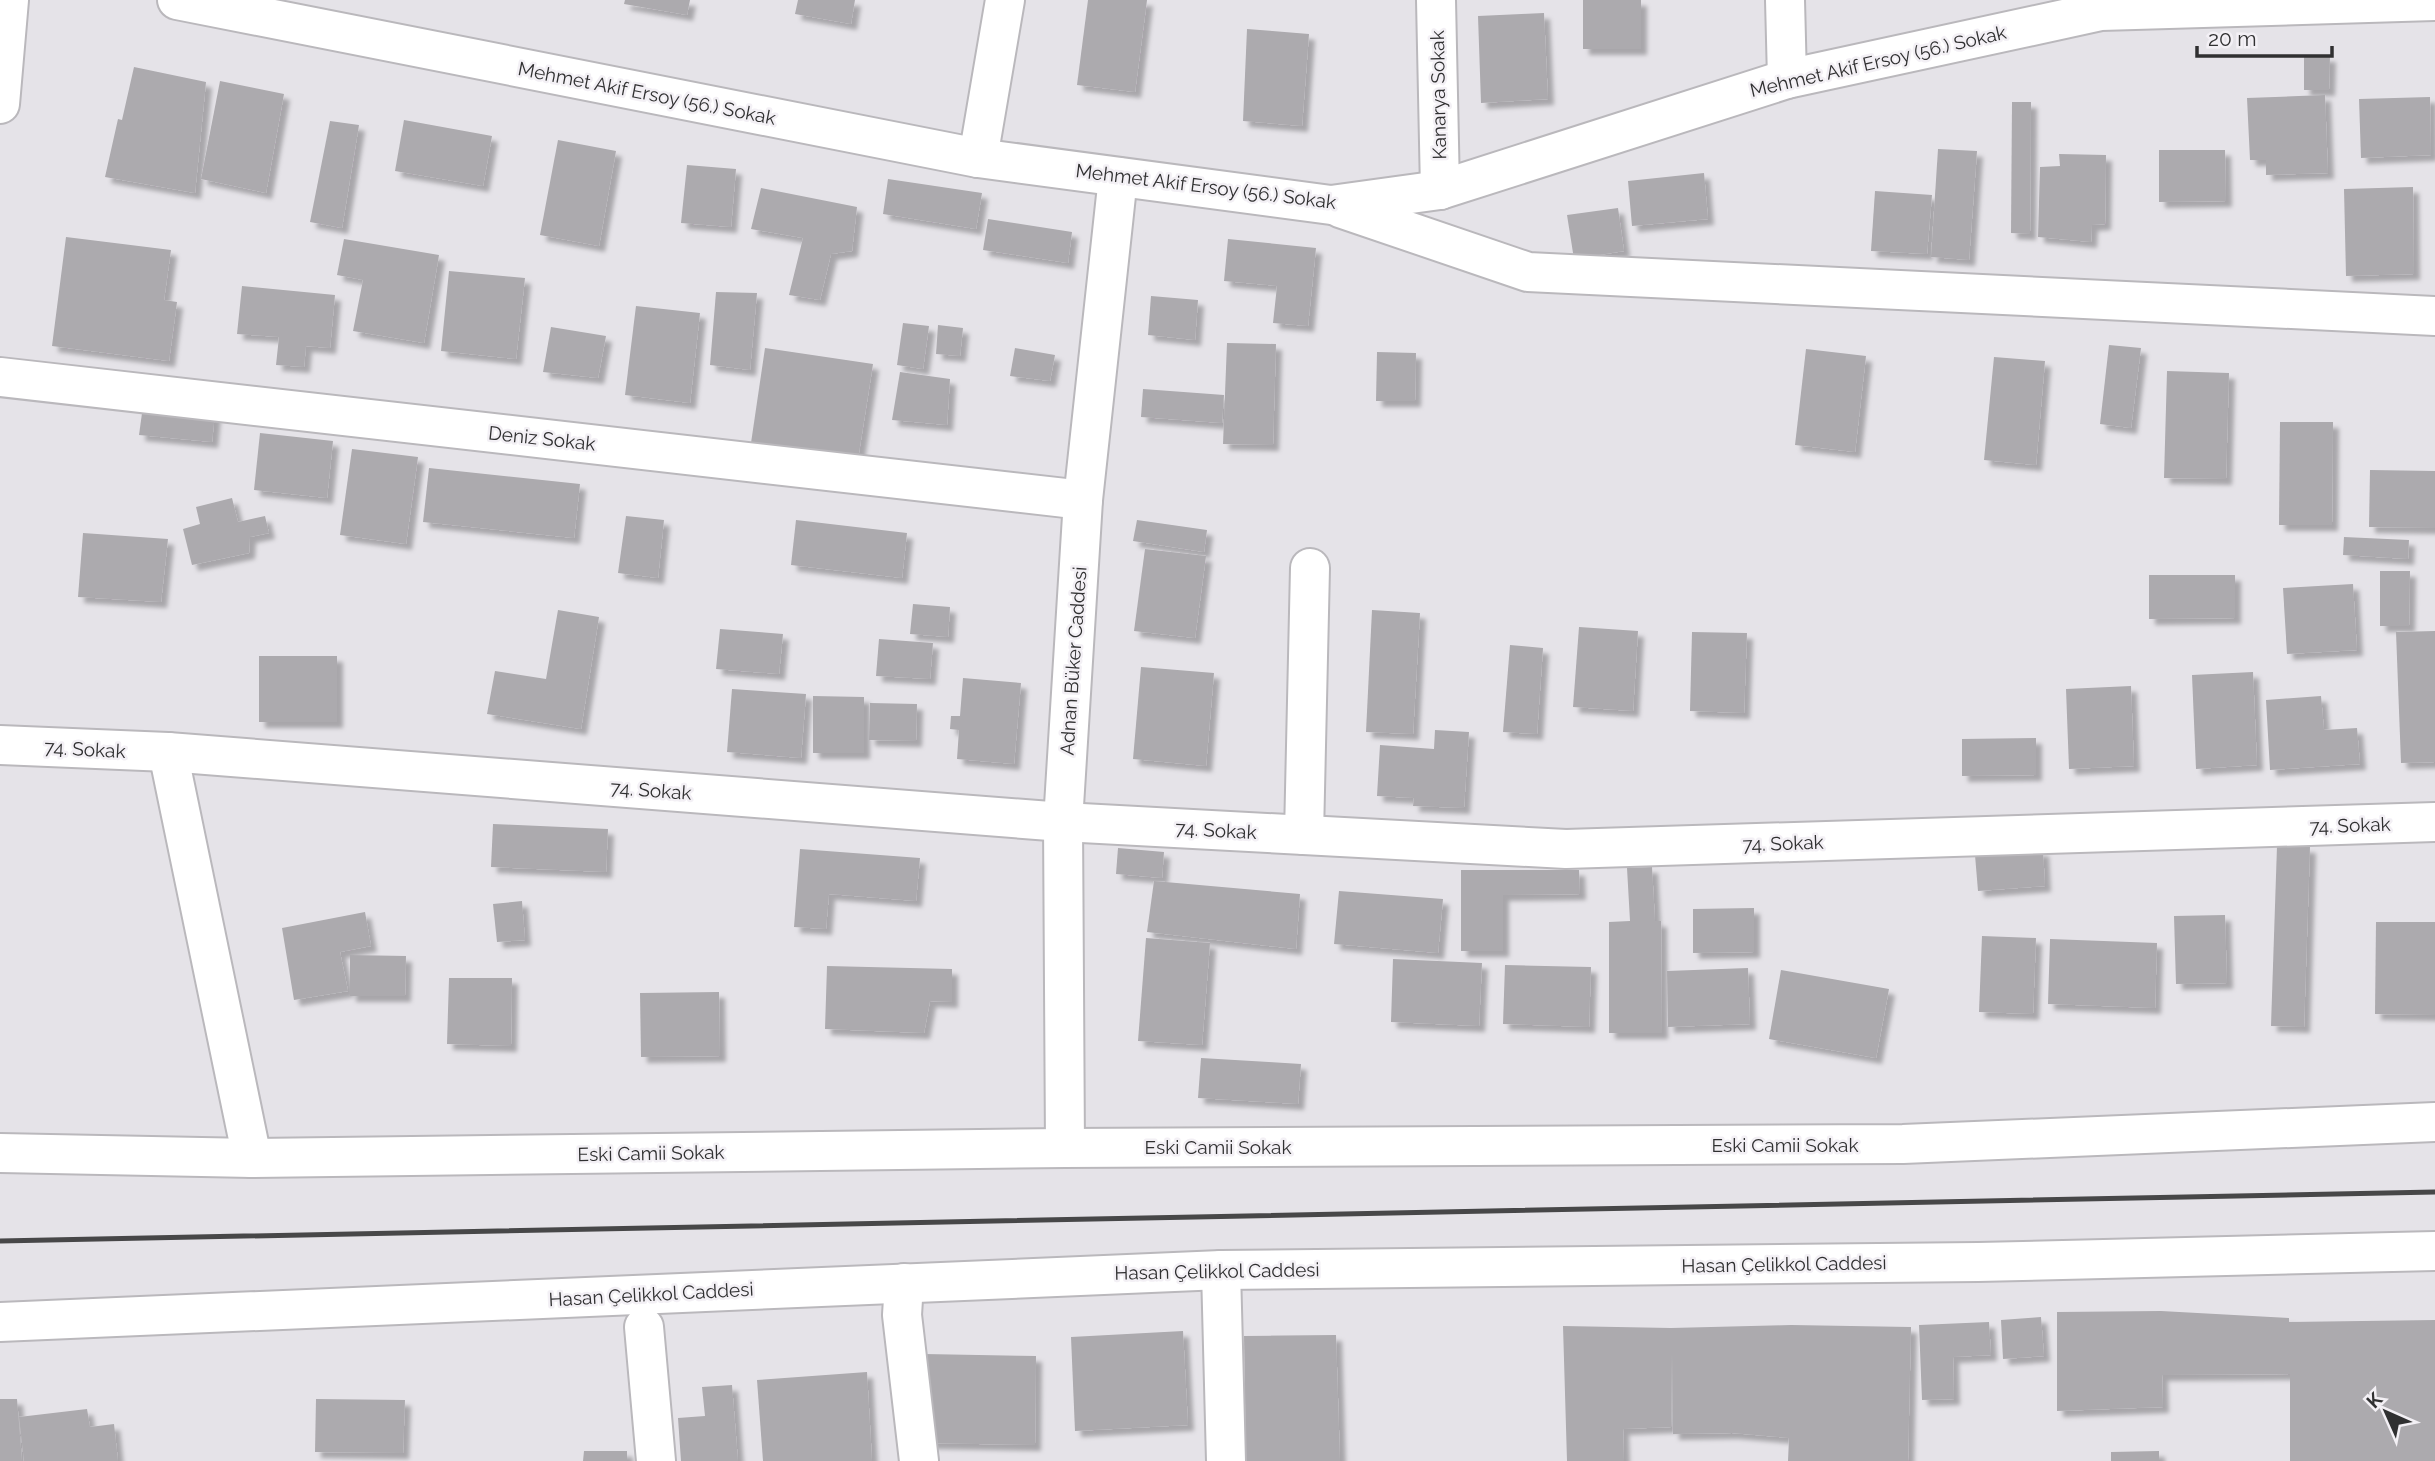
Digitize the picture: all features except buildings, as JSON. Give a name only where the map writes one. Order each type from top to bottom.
[{"type":"street","points":[[0,104],[9,0]]},
{"type":"street","name":"Mehmet Akif Ersoy (56.) Sokak","points":[[177,0],[978,158],[1331,205],[1440,190],[1787,79],[2101,6],[2435,1]]},
{"type":"street","points":[[978,158],[1004,0]]},
{"type":"street","name":"Kanarya Sokak","points":[[1436,0],[1440,190]]},
{"type":"street","points":[[1785,0],[1787,79]]},
{"type":"street","name":"Adnan Büker Caddesi","points":[[1065,1148],[1063,822],[1083,500],[1118,177]]},
{"type":"street","points":[[1331,205],[1528,272],[2435,316]]},
{"type":"street","name":"Deniz Sokak","points":[[0,377],[1083,500]]},
{"type":"street","points":[[1304,835],[1310,568]]},
{"type":"street","name":"74. Sokak","points":[[0,745],[168,752],[1063,822],[1566,849],[2435,822]]},
{"type":"street","points":[[168,752],[252,1158]]},
{"type":"street","name":"Eski Camii Sokak","points":[[0,1153],[252,1158],[1065,1148],[1903,1144],[2435,1122]]},
{"type":"street","name":"Hasan Çelikkol Caddesi","points":[[0,1322],[1222,1269],[1992,1262],[2435,1251]]},
{"type":"street","points":[[1222,1269],[1226,1461]]},
{"type":"street","points":[[904,1283],[902,1315],[919,1461]]},
{"type":"street","points":[[644,1327],[656,1461]]},
{"type":"railway","points":[[0,1241],[2435,1192]]}]
